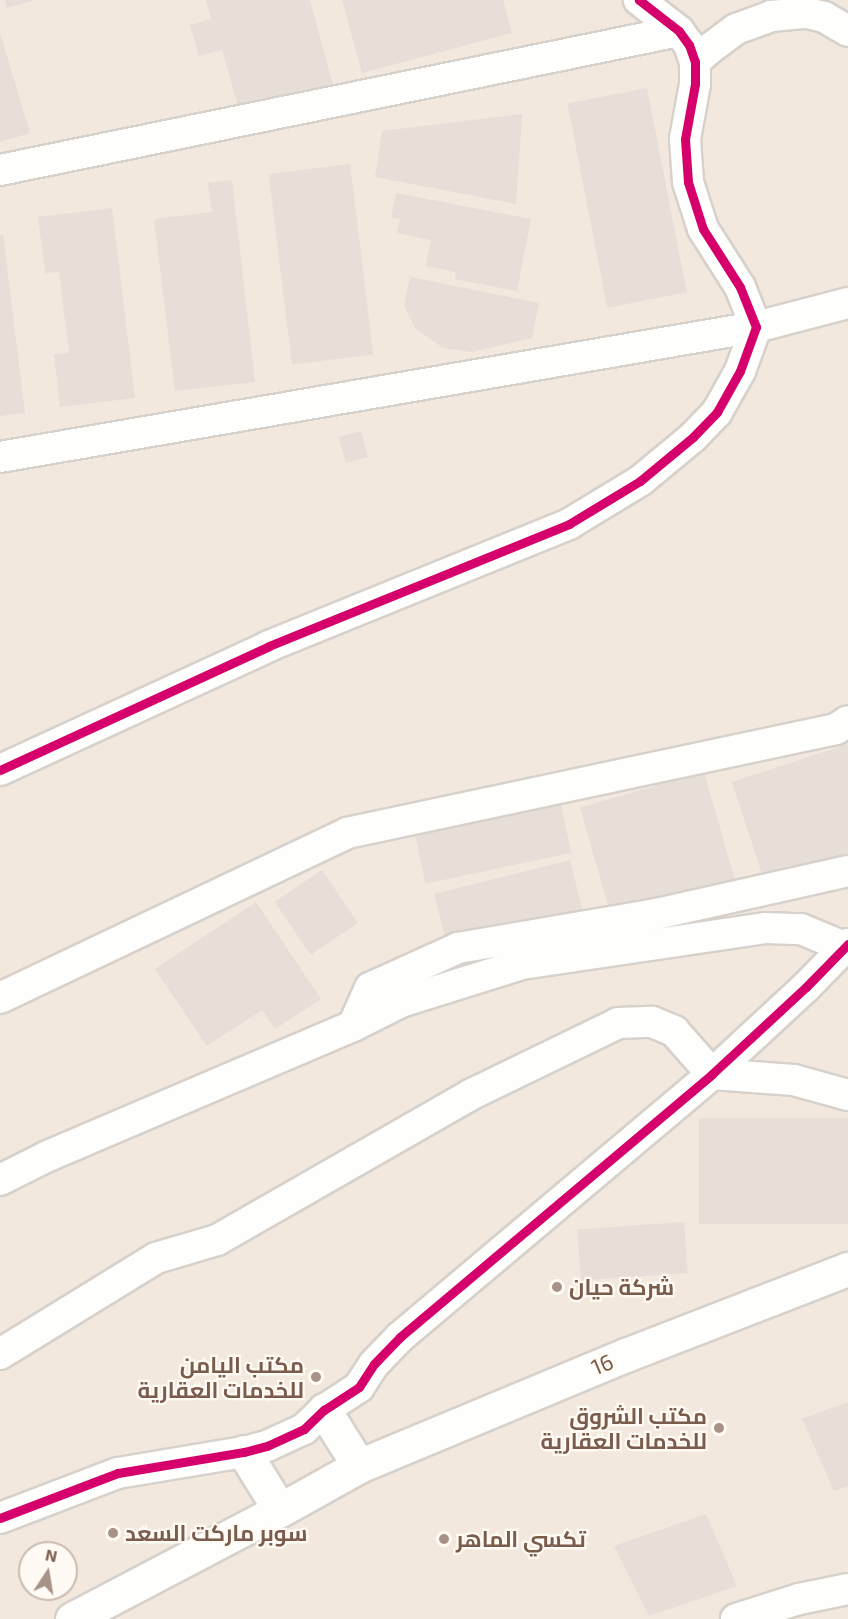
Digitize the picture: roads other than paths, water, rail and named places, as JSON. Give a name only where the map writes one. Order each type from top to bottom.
[{"type":"street","points":[[0,770],[269,646],[531,541],[605,504],[667,460],[717,412],[740,371],[756,327],[740,287],[703,229],[687,182],[685,139],[695,63],[689,45],[679,31],[639,0]]},
{"type":"street","points":[[695,63],[736,29],[793,6],[824,17],[848,31]]},
{"type":"street","points":[[0,170],[679,31]]},
{"type":"street","points":[[0,457],[756,327],[848,303]]},
{"type":"street","points":[[0,998],[347,833],[836,729],[848,721]]},
{"type":"street","points":[[354,1026],[370,988],[458,948],[656,914],[848,872]]},
{"type":"street","points":[[0,1180],[48,1156],[354,1026],[401,1002],[522,964],[766,928],[801,929],[846,954],[806,987],[712,1074],[400,1336],[374,1364],[359,1387],[324,1410],[304,1429],[267,1446],[244,1452],[118,1473],[0,1518]]},
{"type":"street","points":[[0,1354],[156,1258],[218,1240],[470,1095],[618,1023],[652,1022],[674,1031],[712,1074],[794,1080],[848,1095]]},
{"type":"street","name":"16","points":[[72,1619],[359,1466],[626,1355],[848,1269]]},
{"type":"street","points":[[324,1410],[359,1466]]},
{"type":"street","points":[[244,1452],[280,1510]]},
{"type":"street","points":[[736,1619],[799,1599],[848,1589]]},
{"type":"place","name":"شركة حيان","points":[[557,1287]]},
{"type":"place","name":"مكتب اليامن للخدمات العقارية","points":[[316,1377]]},
{"type":"place","name":"مكتب الشروق للخدمات العقارية","points":[[719,1428]]},
{"type":"place","name":"سوبر ماركت السعد","points":[[113,1533]]},
{"type":"place","name":"تكسي الماهر","points":[[444,1539]]}]
